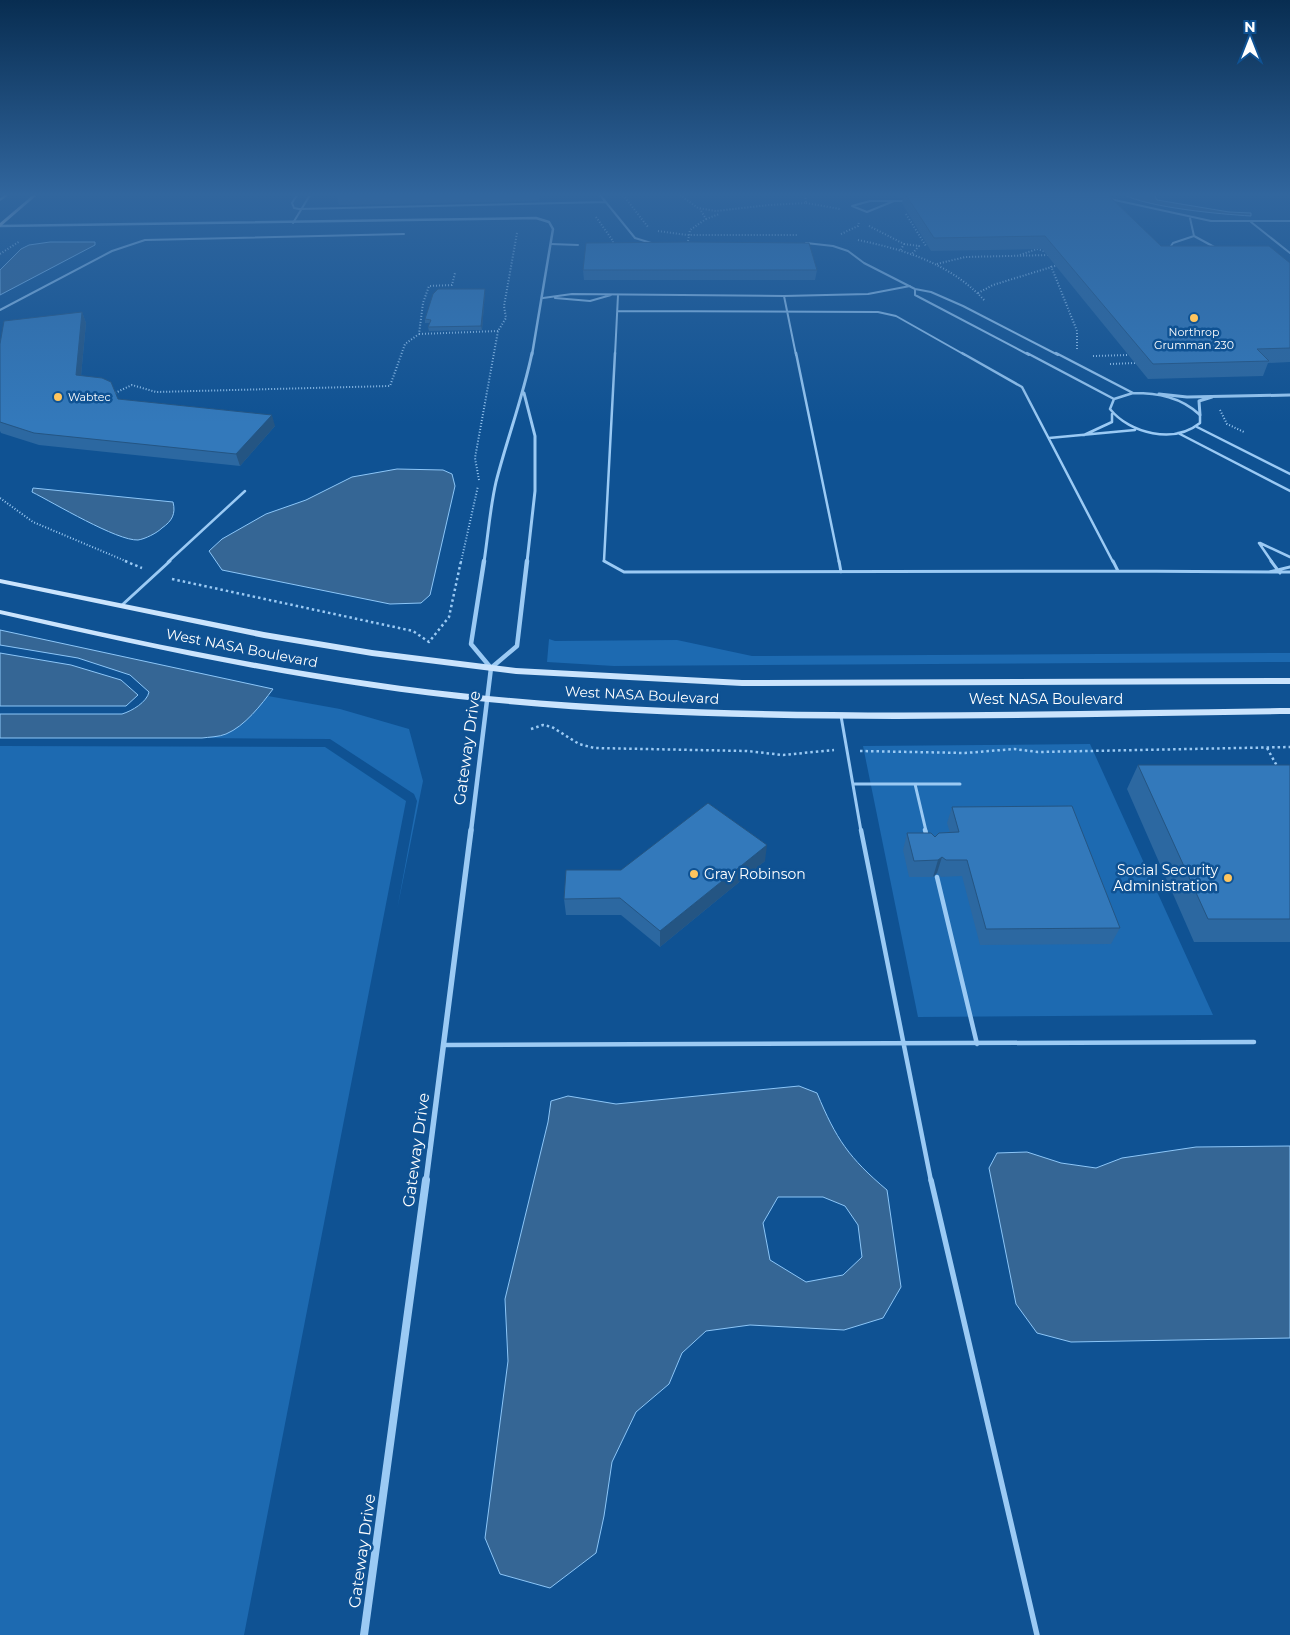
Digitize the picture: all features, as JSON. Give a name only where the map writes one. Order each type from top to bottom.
[{"type":"main road","name":"West NASA Boulevard","points":[[0,581],[317,645],[491,668],[644,679],[742,683],[1290,681]]},
{"type":"main road","name":"West NASA Boulevard","points":[[0,612],[262,667],[365,684],[488,699],[665,711],[841,714],[1290,712]]},
{"type":"street","points":[[524,393],[535,436],[536,464],[527,563],[516,646],[491,668],[471,644],[496,484],[514,419],[524,393],[544,298],[547,271]]},
{"type":"street","points":[[1159,394],[1186,397],[1290,395]]},
{"type":"street","points":[[1200,416],[1199,401],[1220,395]]},
{"type":"street","name":"Gateway Drive","points":[[364,1635],[444,1045],[491,668]]},
{"type":"lane","points":[[0,310],[73,271]]},
{"type":"lane","points":[[883,271],[915,289],[931,292],[963,306],[1133,393]]},
{"type":"lane","points":[[553,298],[572,294],[618,296],[784,296],[868,294],[910,286]]},
{"type":"lane","points":[[915,289],[915,295],[1114,399],[1133,393],[1159,394],[1185,403],[1200,416],[1201,420],[1197,427],[1178,433],[1126,428],[1099,435],[1048,438]]},
{"type":"lane","points":[[544,298],[588,301],[601,300],[611,295]]},
{"type":"lane","points":[[618,296],[604,561],[624,572],[1290,572]]},
{"type":"lane","points":[[784,296],[841,572]]},
{"type":"lane","points":[[618,311],[878,312],[896,316],[1022,388],[1118,571]]},
{"type":"lane","points":[[1082,436],[1106,427],[1112,422],[1110,409],[1114,399]]},
{"type":"lane","points":[[1112,414],[1120,421],[1144,431]]},
{"type":"lane","points":[[1197,427],[1290,474]]},
{"type":"lane","points":[[1178,433],[1290,491]]},
{"type":"lane","points":[[121,606],[245,491]]},
{"type":"lane","points":[[1278,572],[1259,543],[1290,557]]},
{"type":"lane","points":[[1278,572],[1290,567]]},
{"type":"lane","points":[[841,714],[902,1045],[986,1427],[1037,1635]]},
{"type":"lane","points":[[853,784],[960,784]]},
{"type":"lane","points":[[915,784],[928,840]]},
{"type":"lane","points":[[937,877],[977,1044]]},
{"type":"lane","points":[[444,1045],[902,1045],[1254,1042]]},
{"type":"path","points":[[172,579],[412,631],[430,642],[449,617],[480,478],[475,458],[498,332],[506,318],[504,306],[511,271]]},
{"type":"path","points":[[978,292],[1035,271]]},
{"type":"path","points":[[1053,271],[1077,330],[1077,352]]},
{"type":"path","points":[[419,334],[423,304],[429,286],[452,285],[455,273]]},
{"type":"path","points":[[115,393],[132,385],[156,392],[390,386],[405,344],[419,334],[498,332]]},
{"type":"path","points":[[1085,356],[1128,355]]},
{"type":"path","points":[[1102,364],[1135,363]]},
{"type":"path","points":[[1218,407],[1227,424],[1249,435]]},
{"type":"path","points":[[0,498],[33,522],[145,569]]},
{"type":"path","points":[[531,729],[543,725],[552,728],[579,744],[594,748],[746,751],[783,755],[806,751],[847,750],[965,753],[1014,749],[1038,752],[1290,748]]},
{"type":"path","points":[[1266,748],[1280,772]]},
{"type":"shaded area","points":[[0,271],[45,271],[0,295]]},
{"type":"shaded area","points":[[397,469],[443,470],[452,474],[455,486],[430,595],[421,603],[390,604],[222,570],[209,551],[222,539],[266,514],[306,500],[352,477]]},
{"type":"shaded area","points":[[33,488],[173,502],[173,514],[168,523],[154,534],[138,540],[128,539],[101,528],[32,492]]},
{"type":"shaded area","points":[[0,630],[273,689],[240,726],[226,734],[217,736],[202,738],[0,738],[0,714],[122,714],[138,706],[148,696],[149,692],[130,675],[78,658],[0,645]]},
{"type":"shaded area","points":[[549,639],[555,641],[677,640],[752,656],[1290,653],[1290,662],[614,666],[547,662]]},
{"type":"shaded area","points":[[0,653],[71,665],[121,680],[138,695],[126,706],[0,706]]},
{"type":"shaded area","points":[[268,696],[340,709],[409,729],[423,781],[397,910],[417,801],[414,794],[330,739],[202,738],[225,735],[244,722]]},
{"type":"shaded area","points":[[1090,744],[1213,1015],[918,1017],[863,746]]},
{"type":"shaded area","points":[[0,746],[325,747],[406,801],[244,1635],[0,1635]]},
{"type":"shaded area","points":[[799,1086],[817,1093],[837,1135],[845,1147],[863,1168],[887,1190],[901,1287],[883,1318],[844,1330],[750,1325],[706,1331],[682,1353],[669,1384],[636,1412],[612,1462],[596,1553],[550,1588],[500,1574],[485,1538],[508,1361],[505,1299],[548,1122],[551,1101],[568,1096],[616,1104]],"holes":[[[778,1197],[823,1197],[845,1206],[858,1225],[862,1257],[843,1275],[806,1282],[770,1260],[763,1223]]]},
{"type":"shaded area","points":[[1290,1146],[1290,1338],[1071,1342],[1037,1333],[1016,1304],[989,1168],[997,1153],[1027,1152],[1061,1163],[1096,1168],[1122,1158],[1196,1147]]},
{"type":"building","name":"Northrop Grumman 230","points":[[1075,271],[1290,271],[1290,348],[1257,349],[1269,361],[1153,364]]},
{"type":"building","points":[[438,289],[485,289],[481,326],[428,327],[431,320],[425,319],[433,294]]},
{"type":"building","name":"Wabtec","points":[[82,312],[76,375],[102,378],[111,382],[118,399],[272,415],[236,454],[34,433],[0,422],[0,344],[4,321]]},
{"type":"building","name":"Social Security Administration","points":[[1138,765],[1290,765],[1290,919],[1208,919]]},
{"type":"building","name":"Gray Robinson","points":[[708,803],[767,845],[660,931],[620,898],[564,899],[566,870],[621,870]]},
{"type":"building","points":[[1072,806],[1120,928],[986,929],[967,860],[946,860],[942,857],[938,860],[914,861],[907,833],[931,833],[935,837],[939,833],[959,832],[952,807]]},
{"type":"place","name":"Northrop Grumman 230","points":[[1194,318]]},
{"type":"place","name":"Wabtec","points":[[58,397]]},
{"type":"place","name":"Gray Robinson","points":[[694,874]]},
{"type":"place","name":"Social Security Administration","points":[[1228,878]]}]
